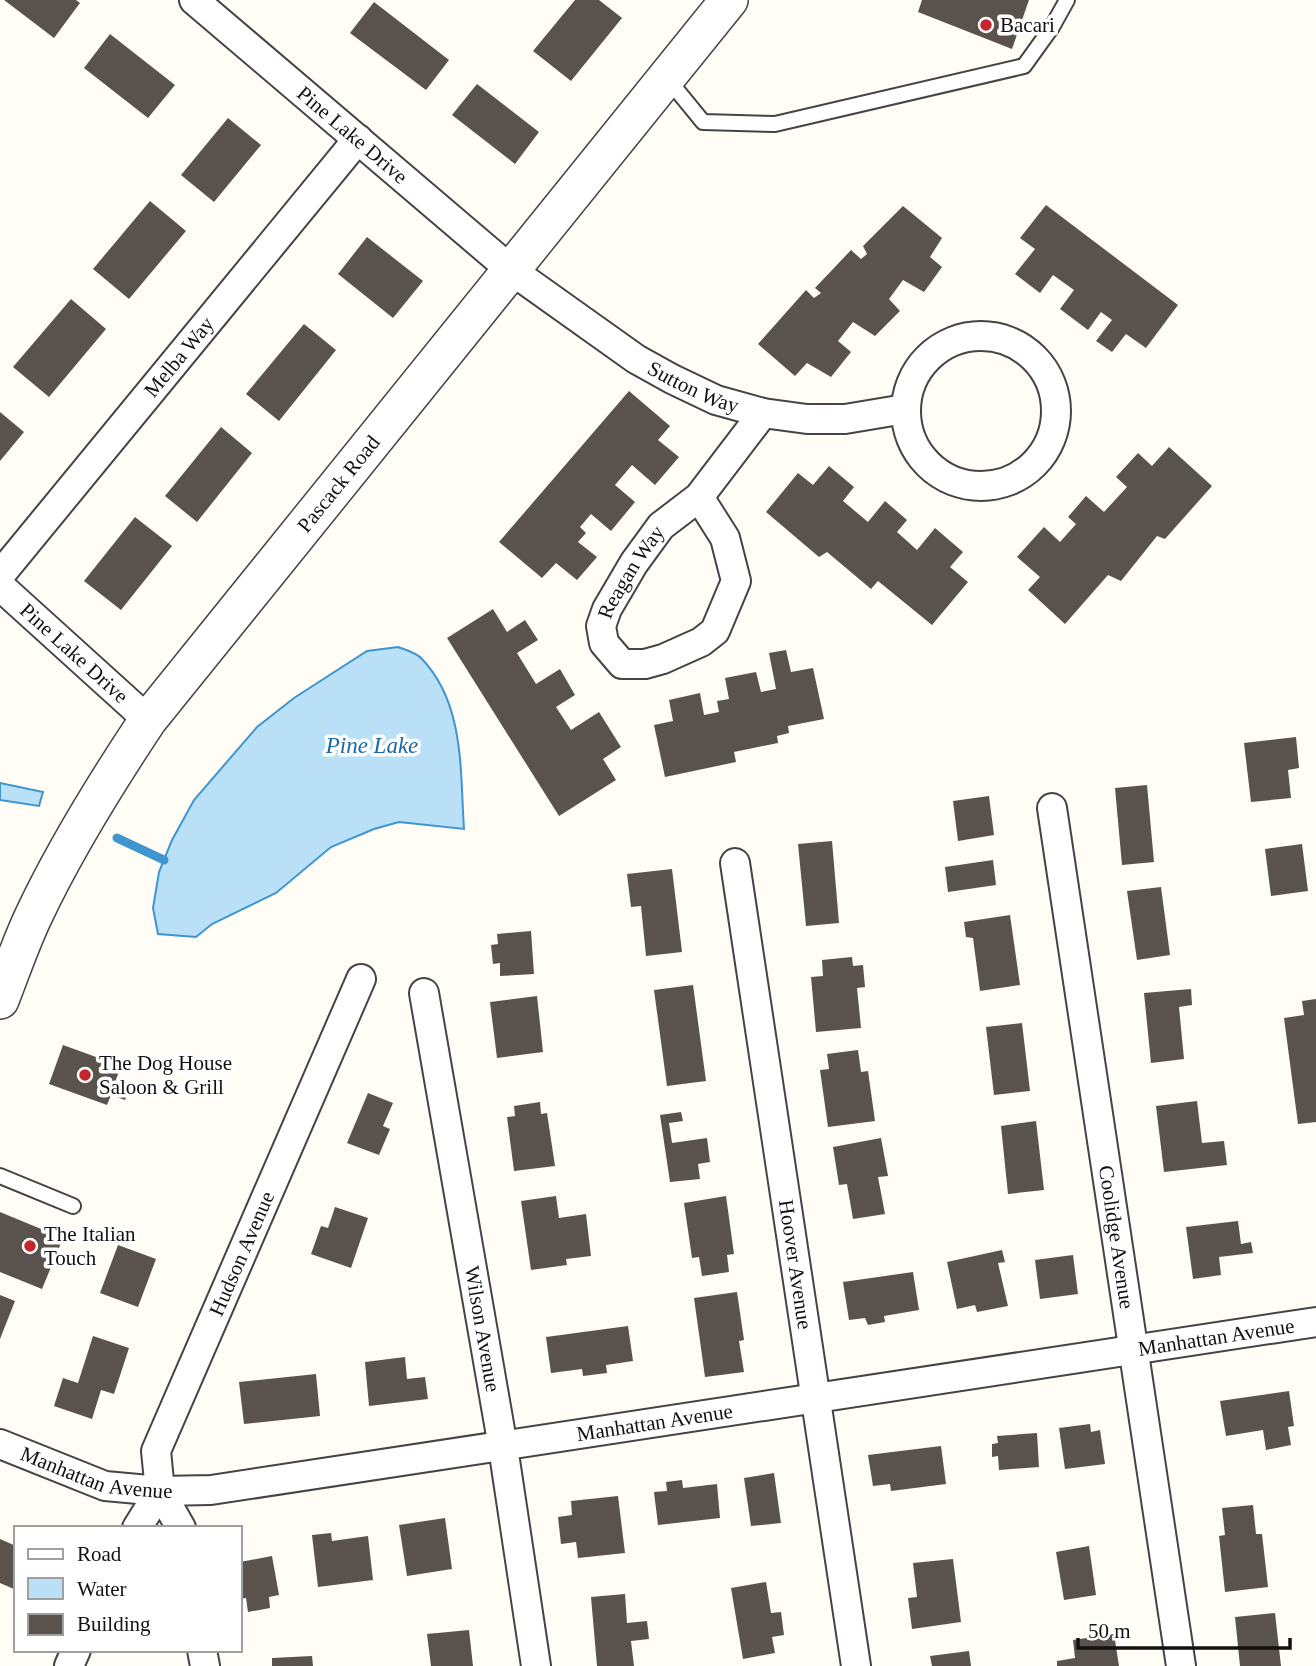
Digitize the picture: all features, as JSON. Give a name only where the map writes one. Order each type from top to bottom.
[{"type":"street","name":"Pine Lake Drive","points":[[194,0],[511,270]]},
{"type":"street","name":"Pascack Road","points":[[0,1000],[32,918],[60,861],[104,786],[148,720],[729,0]]},
{"type":"street","name":"Melba Way","points":[[0,575],[358,139]]},
{"type":"street","name":"Sutton Way","points":[[511,270],[636,359],[716,400],[764,413],[807,419],[845,419],[905,409]]},
{"type":"street","points":[[970,336],[996,337],[1021,346],[1041,364],[1053,387],[1057,413],[1052,439],[1040,459],[1023,474],[1002,484],[978,487],[955,482],[934,471],[918,453],[908,432],[905,409],[911,383],[924,361],[945,344],[970,336]]},
{"type":"street","name":"Reagan Way","points":[[699,497],[725,538],[736,581],[715,631],[701,642],[663,659],[645,664],[622,664],[604,643],[600,625],[607,610],[634,563],[661,526],[699,497],[764,413]]},
{"type":"street","name":"Pine Lake Drive","points":[[0,586],[148,720]]},
{"type":"street","name":"Coolidge Avenue","points":[[1052,808],[1181,1666]]},
{"type":"street","name":"Hoover Avenue","points":[[735,863],[856,1666]]},
{"type":"street","name":"Hudson Avenue","points":[[160,1491],[156,1451],[361,979]]},
{"type":"street","name":"Wilson Avenue","points":[[424,993],[503,1447],[536,1666]]},
{"type":"street","name":"Manhattan Avenue","points":[[0,1444],[105,1486],[160,1491],[211,1490],[1316,1322]]},
{"type":"street","points":[[138,1526],[160,1491],[180,1526]]},
{"type":"lane","points":[[667,77],[703,122],[775,124],[1024,66],[1052,27],[1067,0]]},
{"type":"lane","points":[[0,1176],[73,1206]]},
{"type":"water","name":"Pine Lake","points":[[398,647],[422,659],[436,677],[446,697],[458,740],[464,829],[399,822],[374,829],[331,847],[276,893],[212,924],[196,937],[158,934],[153,908],[159,872],[172,840],[194,800],[257,727],[294,698],[367,651]]},
{"type":"water","points":[[0,783],[43,792],[39,806],[0,800]]},
{"type":"building","points":[[4,0],[76,0],[80,3],[54,38]]},
{"type":"building","points":[[575,0],[599,0],[622,18],[571,81],[533,51]]},
{"type":"building","name":"Bacari","points":[[922,0],[1029,0],[1012,49],[918,12]]},
{"type":"building","points":[[374,2],[449,60],[426,90],[350,33]]},
{"type":"building","points":[[110,34],[175,85],[148,118],[84,68]]},
{"type":"building","points":[[477,84],[539,132],[515,164],[452,115]]},
{"type":"building","points":[[228,118],[261,145],[214,202],[181,175]]},
{"type":"building","points":[[150,201],[186,231],[129,299],[93,269]]},
{"type":"building","points":[[1046,205],[1178,305],[1146,348],[1126,334],[1112,352],[1096,341],[1112,320],[1101,312],[1088,330],[1060,309],[1074,290],[1053,275],[1040,293],[1015,274],[1035,249],[1020,238]]},
{"type":"building","points":[[903,206],[942,238],[930,257],[942,267],[924,292],[903,280],[889,299],[900,311],[875,336],[853,322],[838,341],[851,352],[831,377],[807,363],[795,376],[758,344],[806,290],[814,298],[821,293],[815,288],[851,250],[861,259],[867,254],[863,246]]},
{"type":"building","points":[[367,237],[423,281],[393,318],[338,274]]},
{"type":"building","points":[[71,299],[106,329],[49,397],[13,367]]},
{"type":"building","points":[[304,324],[336,350],[279,421],[246,394]]},
{"type":"building","points":[[629,391],[670,426],[658,440],[679,457],[655,485],[632,465],[615,485],[635,502],[611,531],[591,514],[580,527],[586,533],[578,542],[597,557],[577,580],[556,563],[542,578],[499,542]]},
{"type":"building","points":[[0,412],[24,432],[0,461]]},
{"type":"building","points":[[221,427],[252,453],[197,522],[165,496]]},
{"type":"building","points":[[1169,447],[1212,486],[1165,539],[1157,536],[1121,581],[1108,575],[1065,624],[1028,590],[1040,577],[1017,557],[1044,527],[1060,542],[1076,524],[1068,517],[1086,496],[1104,512],[1127,487],[1116,477],[1138,453],[1152,466]]},
{"type":"building","points":[[829,466],[854,487],[843,501],[868,522],[885,501],[907,520],[897,532],[917,550],[935,528],[963,552],[950,567],[968,582],[932,625],[878,581],[871,589],[827,552],[819,557],[766,512],[798,473],[813,485]]},
{"type":"building","points":[[135,517],[172,546],[121,610],[84,581]]},
{"type":"building","points":[[493,609],[507,632],[525,620],[538,640],[517,653],[536,684],[560,669],[575,695],[556,707],[571,730],[599,712],[621,747],[603,759],[616,780],[559,816],[447,638]]},
{"type":"building","points":[[786,650],[791,672],[813,668],[824,719],[788,726],[789,733],[777,736],[778,743],[734,752],[736,762],[665,777],[654,725],[673,721],[669,700],[700,693],[704,715],[719,712],[717,701],[729,699],[725,678],[756,672],[761,692],[776,689],[769,653]]},
{"type":"building","points":[[1296,737],[1299,768],[1288,770],[1291,798],[1251,802],[1244,743]]},
{"type":"building","points":[[1147,785],[1154,862],[1122,865],[1115,788]]},
{"type":"building","points":[[989,796],[994,835],[958,841],[953,801]]},
{"type":"building","points":[[832,841],[839,923],[806,926],[798,844]]},
{"type":"building","points":[[1302,844],[1308,891],[1271,896],[1265,849]]},
{"type":"building","points":[[993,860],[996,885],[948,892],[945,867]]},
{"type":"building","points":[[672,869],[682,952],[646,956],[641,906],[631,907],[627,874]]},
{"type":"building","points":[[1161,887],[1170,955],[1137,960],[1127,891]]},
{"type":"building","points":[[1010,915],[1020,985],[980,991],[973,938],[966,937],[964,922]]},
{"type":"building","points":[[531,931],[534,974],[500,976],[500,963],[493,964],[491,945],[498,944],[497,934]]},
{"type":"building","points":[[852,957],[853,966],[863,965],[865,987],[857,988],[861,1028],[816,1032],[811,977],[823,976],[822,960]]},
{"type":"building","points":[[693,985],[706,1081],[667,1086],[654,990]]},
{"type":"building","points":[[1191,989],[1192,1005],[1179,1007],[1184,1059],[1151,1063],[1144,993]]},
{"type":"building","points":[[537,996],[543,1052],[497,1058],[490,1002]]},
{"type":"building","points":[[1316,999],[1316,1122],[1298,1124],[1284,1018],[1304,1015],[1302,1001]]},
{"type":"building","points":[[1022,1023],[1030,1091],[994,1095],[986,1027]]},
{"type":"building","name":"The Dog House Saloon & Grill","points":[[63,1045],[121,1066],[114,1085],[129,1090],[125,1100],[111,1095],[107,1105],[49,1084]]},
{"type":"building","points":[[858,1050],[861,1072],[868,1071],[875,1121],[828,1127],[820,1070],[829,1069],[827,1054]]},
{"type":"building","points":[[368,1093],[393,1103],[383,1126],[390,1129],[379,1155],[347,1143]]},
{"type":"building","points":[[1197,1101],[1202,1143],[1224,1141],[1227,1165],[1164,1172],[1156,1106]]},
{"type":"building","points":[[540,1102],[541,1114],[547,1113],[555,1166],[514,1171],[507,1117],[515,1116],[514,1106]]},
{"type":"building","points":[[681,1112],[683,1121],[669,1123],[672,1143],[707,1138],[710,1162],[698,1164],[700,1179],[670,1182],[660,1115]]},
{"type":"building","points":[[1036,1121],[1044,1190],[1008,1194],[1001,1126]]},
{"type":"building","points":[[881,1138],[888,1176],[878,1177],[885,1214],[853,1219],[847,1184],[839,1185],[833,1147]]},
{"type":"building","points":[[556,1196],[559,1218],[586,1214],[591,1256],[566,1259],[567,1265],[531,1270],[521,1201]]},
{"type":"building","points":[[726,1196],[734,1254],[727,1255],[729,1272],[702,1276],[699,1257],[692,1258],[684,1203]]},
{"type":"building","points":[[335,1207],[368,1218],[351,1268],[311,1254],[321,1226],[328,1228]]},
{"type":"building","name":"The Italian Touch","points":[[0,1212],[63,1238],[42,1289],[0,1272]]},
{"type":"building","points":[[1238,1221],[1241,1244],[1251,1242],[1253,1253],[1219,1257],[1221,1275],[1193,1279],[1186,1227]]},
{"type":"building","points":[[118,1245],[156,1259],[138,1307],[100,1293]]},
{"type":"building","points":[[1002,1250],[1005,1262],[998,1263],[1008,1306],[977,1312],[975,1305],[957,1309],[947,1262]]},
{"type":"building","points":[[1073,1255],[1078,1294],[1040,1299],[1035,1260]]},
{"type":"building","points":[[913,1272],[919,1310],[884,1316],[885,1322],[868,1325],[865,1318],[849,1320],[843,1282]]},
{"type":"building","points":[[737,1292],[744,1340],[739,1341],[744,1372],[705,1377],[694,1298]]},
{"type":"building","points":[[0,1295],[15,1301],[0,1339]]},
{"type":"building","points":[[628,1326],[633,1361],[606,1365],[607,1373],[583,1376],[582,1369],[551,1373],[546,1337]]},
{"type":"building","points":[[93,1336],[129,1348],[114,1394],[101,1390],[92,1419],[54,1406],[63,1378],[78,1383]]},
{"type":"building","points":[[405,1357],[407,1379],[425,1377],[428,1399],[369,1406],[365,1362]]},
{"type":"building","points":[[316,1374],[320,1416],[244,1424],[239,1382]]},
{"type":"building","points":[[1289,1391],[1294,1426],[1288,1427],[1291,1445],[1266,1450],[1263,1430],[1226,1436],[1220,1401]]},
{"type":"building","points":[[1090,1424],[1091,1432],[1100,1430],[1105,1464],[1065,1469],[1059,1428]]},
{"type":"building","points":[[1037,1433],[1039,1467],[999,1470],[998,1456],[992,1457],[992,1444],[998,1443],[997,1436]]},
{"type":"building","points":[[941,1446],[946,1484],[891,1491],[890,1484],[873,1486],[868,1455]]},
{"type":"building","points":[[774,1473],[781,1523],[751,1526],[744,1478]]},
{"type":"building","points":[[682,1480],[683,1488],[717,1484],[720,1518],[658,1525],[654,1492],[667,1491],[666,1482]]},
{"type":"building","points":[[618,1496],[625,1553],[578,1558],[576,1542],[561,1544],[558,1517],[572,1515],[571,1501]]},
{"type":"building","points":[[1253,1505],[1256,1534],[1262,1534],[1268,1587],[1225,1592],[1219,1536],[1225,1535],[1222,1508]]},
{"type":"building","points":[[445,1518],[452,1569],[407,1576],[399,1525]]},
{"type":"building","points":[[331,1533],[332,1541],[368,1536],[373,1580],[318,1587],[312,1535]]},
{"type":"building","points":[[0,1539],[14,1545],[14,1589],[0,1583]]},
{"type":"building","points":[[1089,1546],[1096,1595],[1064,1600],[1056,1552]]},
{"type":"building","points":[[272,1556],[279,1595],[269,1597],[270,1608],[248,1612],[246,1598],[242,1599],[242,1562]]},
{"type":"building","points":[[953,1559],[961,1622],[912,1629],[908,1598],[917,1597],[913,1563]]},
{"type":"building","points":[[766,1582],[771,1613],[781,1612],[784,1635],[772,1637],[775,1653],[743,1659],[731,1588]]},
{"type":"building","points":[[625,1594],[627,1623],[647,1621],[649,1639],[631,1641],[634,1666],[597,1666],[591,1597]]},
{"type":"building","points":[[1275,1613],[1281,1666],[1240,1666],[1235,1617]]},
{"type":"building","points":[[469,1630],[473,1666],[431,1666],[427,1634]]},
{"type":"building","points":[[1114,1634],[1119,1666],[1057,1666],[1057,1661],[1075,1658],[1073,1640]]},
{"type":"building","points":[[969,1651],[971,1666],[932,1666],[930,1656]]},
{"type":"building","points":[[312,1656],[313,1666],[272,1666],[272,1658]]},
{"type":"waterway","points":[[117,838],[164,860]]},
{"type":"place","name":"Bacari","points":[[986,25]]},
{"type":"place","name":"The Dog House Saloon & Grill","points":[[85,1075]]},
{"type":"place","name":"The Italian Touch","points":[[30,1246]]}]
